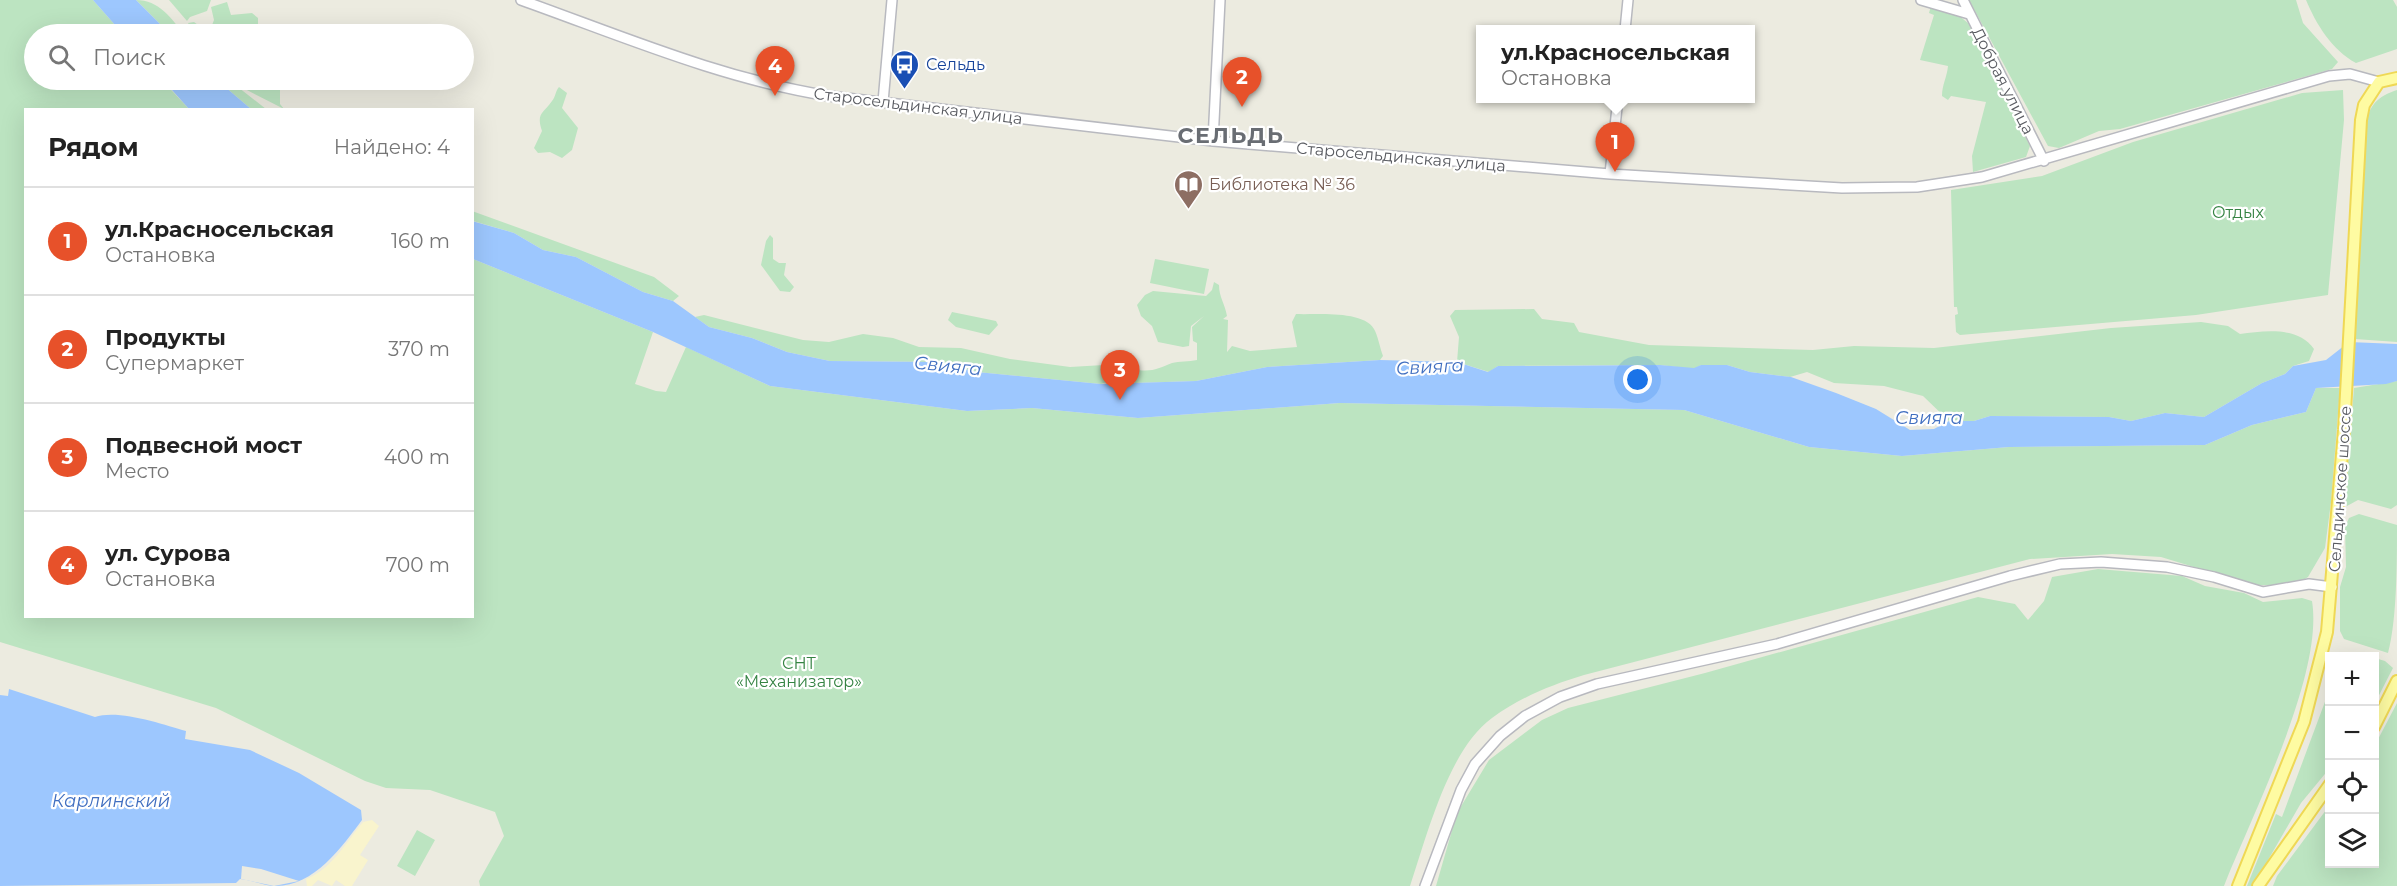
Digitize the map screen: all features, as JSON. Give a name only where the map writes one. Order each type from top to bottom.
[{"type":"main road","points":[[2379,82],[2397,78]]},
{"type":"main road","name":"Сельдинское шоссе","points":[[2238,886],[2304,722],[2327,632],[2354,286],[2361,120],[2364,105],[2379,82]]},
{"type":"main road","points":[[2379,717],[2397,681]]},
{"type":"main road","points":[[2258,886],[2325,791]]},
{"type":"street","name":"Старосельдинская улица","points":[[521,0],[753,81],[800,91],[1213,141],[1610,174],[1831,188],[1917,187],[1952,184],[2043,161],[2329,76],[2350,74],[2379,82]]},
{"type":"street","points":[[883,102],[892,0]]},
{"type":"street","points":[[1213,141],[1220,0]]},
{"type":"street","points":[[1626,25],[1628,0]]},
{"type":"street","points":[[1921,0],[1969,14]]},
{"type":"street","name":"Добрая улица","points":[[1963,0],[2043,161]]},
{"type":"street","points":[[1610,174],[1618,103]]},
{"type":"street","points":[[1425,886],[1456,801],[1475,764],[1500,736],[1525,716],[1560,698],[1597,684],[1777,644],[2010,576],[2060,564],[2101,562],[2167,567],[2214,577],[2263,592],[2308,584],[2332,587]]},
{"type":"green space","name":"СНТ «Механизатор»","points":[[0,0],[93,0],[114,24],[24,24],[24,90],[171,90],[188,108],[24,108],[24,618],[474,618],[474,259],[653,332],[635,384],[666,392],[686,347],[770,386],[967,411],[1032,408],[1138,418],[1340,403],[1684,410],[1809,447],[1902,456],[2009,447],[2205,445],[2252,425],[2306,412],[2316,388],[2340,388],[2325,548],[2308,577],[2300,582],[2253,585],[2161,557],[2112,554],[2030,559],[1560,683],[1514,704],[1492,718],[1477,732],[1451,772],[1432,819],[1410,886],[480,886],[479,881],[504,836],[495,812],[430,790],[386,788],[365,781],[216,708],[0,642]]},
{"type":"green space","points":[[136,0],[158,7],[176,24],[160,24]]},
{"type":"green space","points":[[169,0],[211,0],[207,11],[190,17],[187,21]]},
{"type":"green space","points":[[1969,0],[2296,0],[2303,23],[2338,62],[2332,69],[2120,129],[2099,131],[2059,148],[2048,146]]},
{"type":"green space","points":[[2306,0],[2393,0],[2397,7],[2397,49],[2356,63],[2332,44]]},
{"type":"green space","points":[[227,2],[231,15],[252,13],[258,18],[258,24],[212,24],[214,20],[211,7]]},
{"type":"green space","points":[[1931,6],[1958,15],[1968,23],[2030,146],[2026,157],[1973,172],[1972,156],[1986,102],[1951,96],[1948,100],[1942,96],[1948,66],[1920,60],[1934,15],[1929,13]]},
{"type":"green space","points":[[559,87],[567,93],[562,108],[578,128],[572,150],[562,158],[550,152],[538,153],[534,148],[542,131],[540,117]]},
{"type":"green space","points":[[229,90],[242,90],[265,108],[250,108]]},
{"type":"green space","points":[[247,90],[280,90],[282,108]]},
{"type":"green space","name":"Отдых","points":[[2343,90],[2344,120],[2328,295],[2196,315],[1960,335],[1956,332],[1955,315],[1958,314],[1957,307],[1954,307],[1951,190],[2042,176],[2133,142],[2302,93]]},
{"type":"green space","points":[[2397,90],[2397,342],[2355,339],[2367,118],[2378,100]]},
{"type":"green space","points":[[474,212],[654,277],[679,296],[673,301],[643,292],[576,257],[543,250],[514,233],[474,221]]},
{"type":"green space","points":[[770,235],[773,238],[773,259],[779,263],[786,263],[784,275],[794,287],[790,292],[780,291],[761,265],[766,241]]},
{"type":"green space","points":[[1155,259],[1209,269],[1204,294],[1150,283]]},
{"type":"green space","points":[[1214,282],[1219,285],[1227,316],[1223,319],[1228,320],[1227,352],[1232,346],[1250,351],[1297,347],[1292,322],[1296,314],[1326,314],[1349,316],[1368,323],[1374,329],[1383,356],[1380,360],[1267,367],[1196,381],[1135,383],[1132,379],[1138,370],[1152,370],[1175,362],[1197,360],[1197,343],[1193,341],[1192,327],[1204,316],[1191,326],[1189,346],[1183,347],[1158,342],[1152,326],[1141,316],[1137,305],[1145,295],[1153,291],[1206,296],[1212,290]]},
{"type":"green space","points":[[1534,309],[1542,319],[1574,323],[1579,332],[1649,345],[1813,350],[1854,346],[1934,348],[2111,328],[2201,322],[2228,326],[2240,334],[2270,331],[2290,333],[2307,342],[2314,349],[2309,361],[2293,366],[2285,374],[2262,383],[2204,417],[2165,413],[2131,421],[2109,417],[1990,416],[1974,421],[1949,421],[1923,396],[1884,386],[1834,383],[1807,372],[1790,377],[1750,372],[1727,365],[1701,365],[1694,369],[1660,365],[1498,366],[1489,372],[1457,362],[1459,337],[1450,316],[1455,310]]},
{"type":"green space","points":[[952,312],[996,321],[998,325],[989,335],[956,327],[948,320]]},
{"type":"green space","points":[[704,315],[803,340],[829,342],[863,334],[893,338],[919,347],[961,348],[1010,359],[1070,367],[1104,365],[1114,372],[1113,380],[1101,384],[977,372],[935,362],[830,361],[787,352],[752,338],[709,327],[695,317]]},
{"type":"green space","points":[[2397,381],[2397,505],[2391,509],[2358,500],[2347,506],[2345,501],[2354,388]]},
{"type":"green space","points":[[2359,514],[2397,525],[2395,608],[2388,653],[2344,639],[2340,631],[2340,587],[2346,567],[2345,527],[2349,518]]},
{"type":"green space","points":[[2098,569],[2182,576],[2205,586],[2244,593],[2263,602],[2302,598],[2312,601],[2313,631],[2297,705],[2224,886],[1436,886],[1457,813],[1489,760],[1542,720],[1568,708],[1705,673],[1978,597],[2015,604],[2028,620],[2044,601],[2052,577]]},
{"type":"green space","points":[[2379,659],[2393,668],[2379,695]]},
{"type":"green space","points":[[2325,702],[2325,774],[2301,803],[2253,886],[2247,886],[2276,814],[2282,817]]},
{"type":"green space","points":[[2397,703],[2397,886],[2273,886],[2277,876],[2325,811],[2325,868],[2379,868],[2379,737]]},
{"type":"green space","points":[[417,830],[435,840],[415,876],[397,866]]},
{"type":"sand","points":[[372,820],[379,826],[360,855],[368,860],[352,886],[345,886],[336,880],[332,886],[318,880],[312,886],[307,886],[306,879],[331,862],[363,822]]},
{"type":"water","points":[[93,0],[136,0],[160,24],[114,24]]},
{"type":"water","points":[[172,90],[229,90],[250,108],[188,108]]},
{"type":"water","name":"Свияга","points":[[474,222],[514,233],[543,250],[576,257],[643,292],[673,301],[709,327],[752,338],[787,352],[830,361],[936,362],[977,372],[1101,384],[1196,381],[1267,367],[1380,360],[1457,362],[1488,372],[1498,366],[1660,365],[1694,368],[1701,365],[1727,365],[1750,372],[1791,377],[1876,409],[1910,430],[1934,429],[1949,421],[1974,421],[1990,416],[2109,417],[2131,421],[2165,413],[2204,417],[2262,383],[2285,374],[2293,366],[2326,360],[2349,342],[2397,344],[2397,381],[2386,384],[2316,388],[2306,412],[2252,425],[2205,445],[2009,447],[1902,456],[1809,447],[1684,410],[1340,403],[1138,418],[1032,408],[967,411],[770,386],[653,332],[474,259]]},
{"type":"water","name":"Карлинский","points":[[9,689],[95,717],[116,715],[140,718],[186,731],[185,739],[250,750],[299,773],[361,810],[362,820],[326,863],[303,879],[290,884],[272,886],[240,879],[236,883],[0,886],[0,695],[8,696]]},
{"type":"pier","points":[[242,866],[261,869],[299,881],[274,886],[241,879]]},
{"type":"place","name":"Сельдь","points":[[905,90]]},
{"type":"place","name":"ул. Сурова","points":[[775,96]]},
{"type":"place","name":"Продукты","points":[[1242,107]]},
{"type":"place","name":"ул.Красносельская","points":[[1615,172]]},
{"type":"place","name":"Библиотека № 36","points":[[1188,210]]},
{"type":"place","name":"Подвесной мост","points":[[1120,400]]},
{"type":"district","name":"СЕЛЬДЬ","points":[[1231,135]]}]
